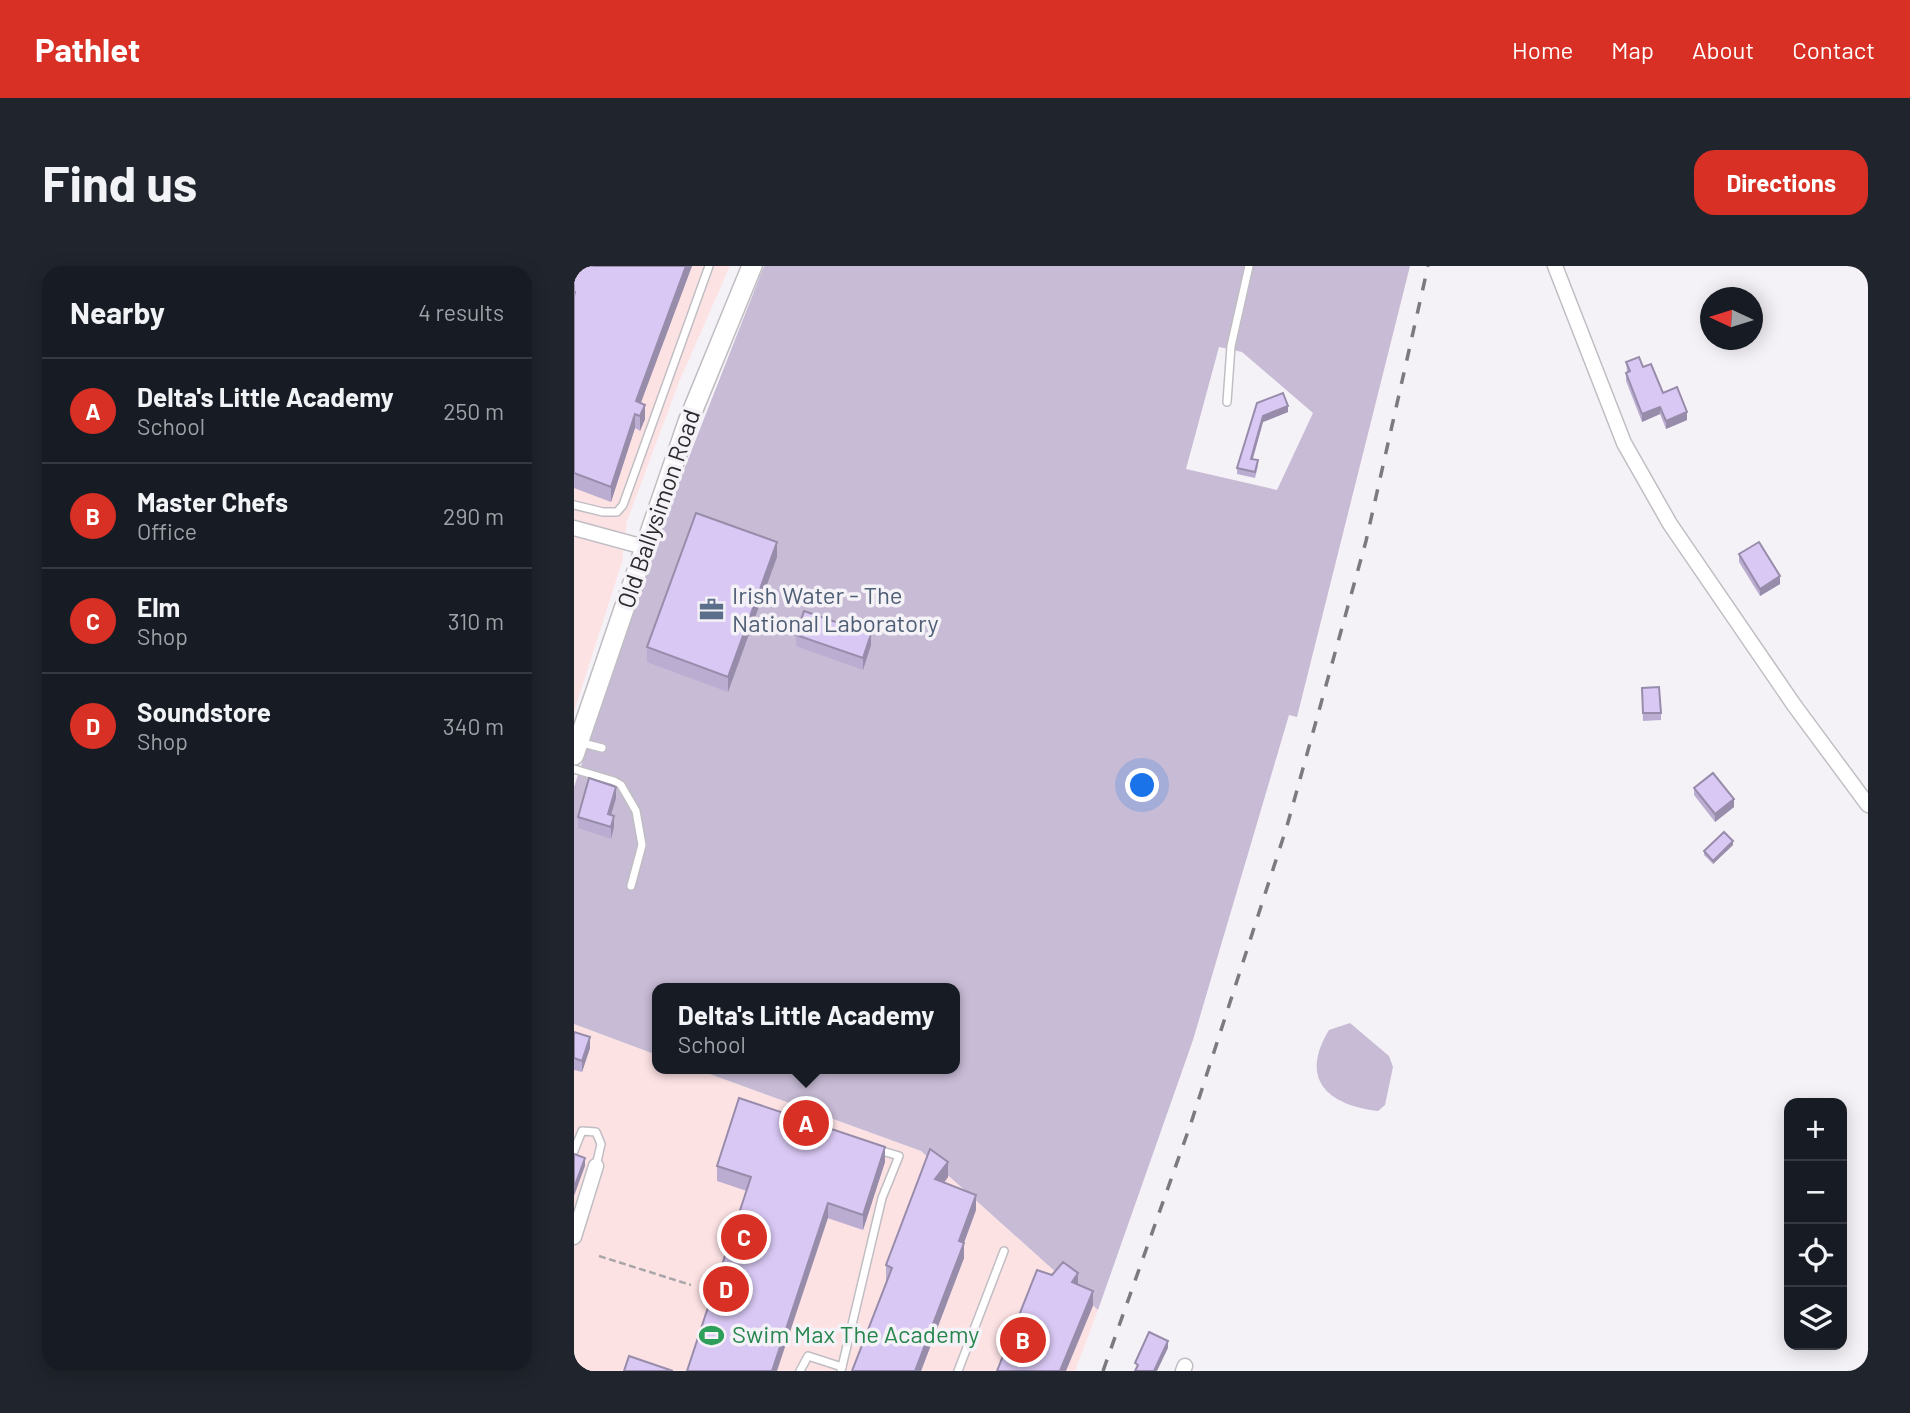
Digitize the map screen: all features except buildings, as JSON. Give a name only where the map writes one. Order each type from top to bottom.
[{"type":"street","name":"Old Ballysimon Road","points":[[575,750],[688,422],[752,266]]},
{"type":"street","points":[[1555,266],[1624,443],[1670,524],[1794,705],[1868,805]]},
{"type":"street","points":[[574,527],[644,547]]},
{"type":"street","points":[[574,1237],[596,1166]]},
{"type":"lane","points":[[574,505],[603,512],[617,512],[623,505],[709,266]]},
{"type":"lane","points":[[1227,402],[1231,346],[1249,266]]},
{"type":"lane","points":[[575,750],[602,748]]},
{"type":"lane","points":[[574,769],[621,785],[636,811],[642,845],[631,886]]},
{"type":"lane","points":[[574,1151],[582,1131],[596,1132],[601,1144],[596,1166]]},
{"type":"lane","points":[[800,1371],[808,1356],[841,1369],[882,1198],[899,1156],[874,1148]]},
{"type":"lane","points":[[958,1371],[1004,1251]]},
{"type":"path","points":[[599,1256],[691,1285]]},
{"type":"shaded area","points":[[574,266],[730,266],[679,382],[627,521],[622,562],[574,712]]},
{"type":"shaded area","points":[[764,266],[1410,266],[1297,717],[1289,715],[1193,1040],[1098,1310],[921,1151],[710,1074],[960,1074],[960,983],[652,983],[652,1053],[574,1024],[574,787],[654,546]],"holes":[[[1219,347],[1242,352],[1313,413],[1277,490],[1186,469]]]},
{"type":"shaded area","points":[[1350,1023],[1389,1056],[1393,1067],[1385,1105],[1378,1111],[1360,1108],[1332,1096],[1323,1087],[1318,1076],[1320,1047],[1329,1030]]},
{"type":"shaded area","points":[[574,1024],[652,1053],[652,1074],[710,1074],[921,1151],[1098,1310],[1075,1371],[574,1371]]},
{"type":"railway","points":[[1103,1371],[1191,1123],[1287,826],[1366,541],[1428,266]]},
{"type":"place","name":"Irish Water - The National Laboratory","points":[[712,610]]},
{"type":"place","name":"Delta's Little Academy","points":[[806,1123]]},
{"type":"place","name":"Elm","points":[[744,1237]]},
{"type":"place","name":"Soundstore","points":[[726,1289]]},
{"type":"place","name":"Swim Max The Academy","points":[[712,1335]]},
{"type":"place","name":"Master Chefs","points":[[1023,1340]]}]
